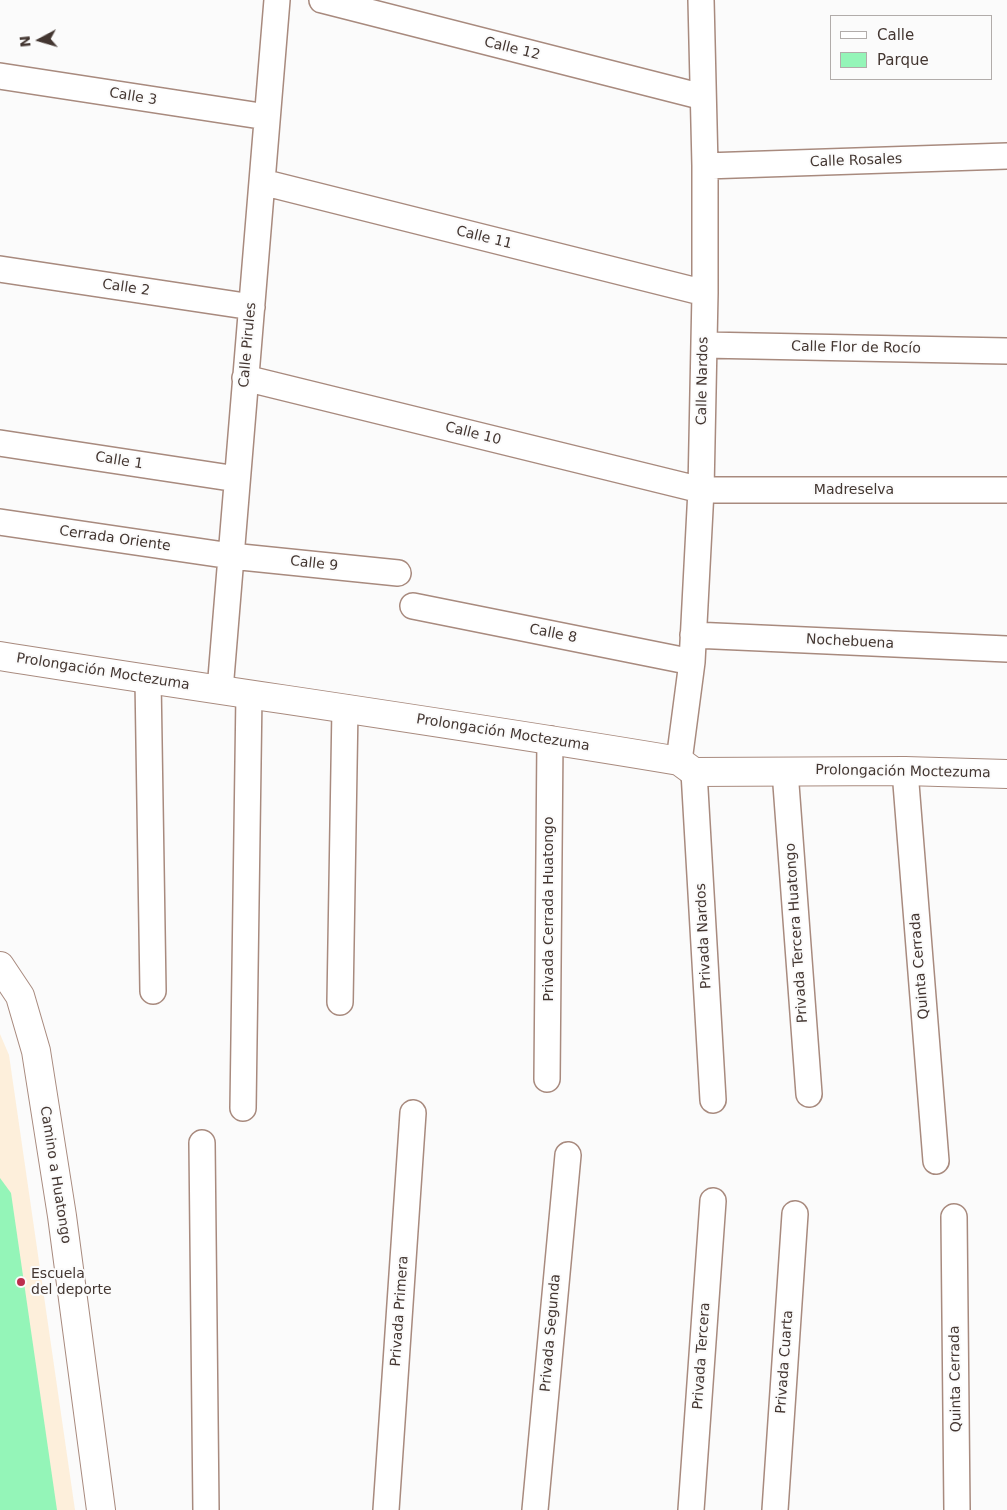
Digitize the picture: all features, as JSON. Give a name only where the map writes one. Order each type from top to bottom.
[{"type":"main road","name":"Prolongación Moctezuma","points":[[0,656],[550,739],[686,766],[785,771],[904,771],[1007,774]]},
{"type":"main road","name":"Camino a Huatongo","points":[[0,966],[20,996],[36,1051],[62,1216],[101,1510]]},
{"type":"street","name":"Calle Pirules","points":[[220,690],[277,0]]},
{"type":"street","name":"Calle 12","points":[[322,0],[703,97]]},
{"type":"street","name":"Calle Nardos","points":[[686,766],[701,490],[704,345],[705,166],[701,0]]},
{"type":"street","name":"Calle 3","points":[[0,76],[267,118]]},
{"type":"street","name":"Calle Rosales","points":[[705,166],[1007,156]]},
{"type":"street","name":"Calle 11","points":[[262,182],[705,293]]},
{"type":"street","name":"Calle 2","points":[[0,270],[252,307]]},
{"type":"street","name":"Calle Flor de Rocío","points":[[704,345],[1007,351]]},
{"type":"street","name":"Calle 10","points":[[246,378],[701,490]]},
{"type":"street","name":"Calle 1","points":[[0,443],[237,479]]},
{"type":"street","name":"Madreselva","points":[[701,490],[1007,490]]},
{"type":"street","name":"Cerrada Oriente","points":[[0,522],[231,556]]},
{"type":"street","name":"Calle 9","points":[[231,556],[398,573]]},
{"type":"street","name":"Calle 8","points":[[413,606],[692,662]]},
{"type":"street","name":"Nochebuena","points":[[693,636],[1007,649]]},
{"type":"street","points":[[148,679],[153,991]]},
{"type":"street","points":[[243,1108],[249,694]]},
{"type":"street","points":[[340,1002],[345,708]]},
{"type":"street","name":"Privada Cerrada Huatongo","points":[[547,1079],[550,739]]},
{"type":"street","name":"Privada Nardos","points":[[686,766],[713,1100]]},
{"type":"street","name":"Privada Tercera Huatongo","points":[[785,771],[809,1094]]},
{"type":"street","name":"Quinta Cerrada","points":[[904,771],[936,1161]]},
{"type":"street","name":"Privada Primera","points":[[386,1510],[413,1113]]},
{"type":"street","points":[[202,1143],[206,1510]]},
{"type":"street","name":"Privada Segunda","points":[[535,1510],[568,1156]]},
{"type":"street","name":"Privada Tercera","points":[[691,1510],[713,1201]]},
{"type":"street","name":"Privada Cuarta","points":[[775,1510],[795,1214]]},
{"type":"street","name":"Quinta Cerrada","points":[[954,1217],[957,1510]]},
{"type":"shaded area","name":"Escuela del deporte","points":[[0,1034],[9,1055],[75,1510],[0,1510]]},
{"type":"green space","points":[[0,1178],[11,1193],[57,1510],[0,1510]]},
{"type":"place","name":"Escuela del deporte","points":[[21,1282]]}]
